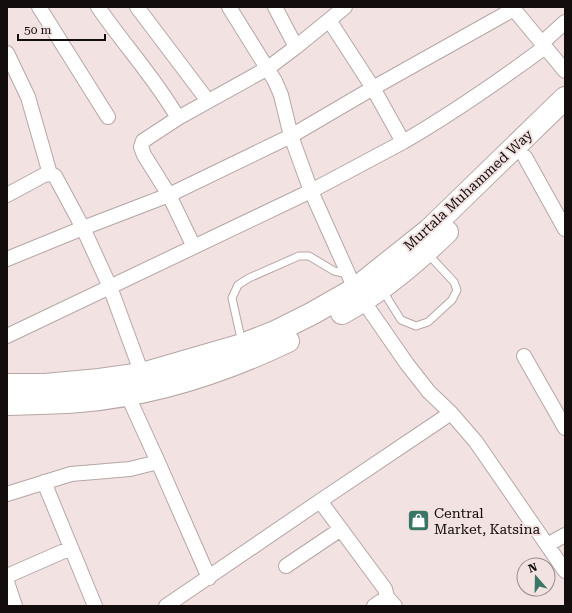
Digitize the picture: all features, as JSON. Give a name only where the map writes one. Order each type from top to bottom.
[{"type":"main road","name":"Murtala Muhammed Way","points":[[7,388],[81,401],[127,394],[153,389],[250,359],[298,337],[356,288],[429,230],[565,98]]},
{"type":"main road","name":"Murtala Muhammed Way","points":[[7,388],[100,380],[142,374],[242,345],[274,332],[306,316],[356,288],[382,289],[426,252],[565,118]]},
{"type":"street","points":[[39,7],[108,117]]},
{"type":"street","points":[[98,7],[113,30],[157,85],[178,118]]},
{"type":"street","points":[[137,7],[208,101]]},
{"type":"street","points":[[229,7],[275,81],[281,95],[291,136],[311,191],[356,288],[407,364],[429,392],[451,413],[476,442],[565,570]]},
{"type":"street","points":[[275,7],[296,47]]},
{"type":"street","points":[[194,247],[169,195],[140,147],[143,141],[178,118],[268,68],[345,7]]},
{"type":"street","points":[[7,259],[169,195],[291,136],[513,8],[565,71]]},
{"type":"street","points":[[329,20],[373,88],[404,142]]},
{"type":"street","points":[[7,336],[311,191],[404,142],[492,87],[543,45],[565,22]]},
{"type":"street","points":[[7,53],[28,97],[50,174]]},
{"type":"street","points":[[525,157],[561,210],[565,229]]},
{"type":"street","points":[[7,195],[44,175],[50,174],[55,176],[83,228],[110,287],[142,374]]},
{"type":"street","points":[[524,356],[565,428]]},
{"type":"street","points":[[127,394],[208,578]]},
{"type":"street","points":[[166,606],[320,500],[451,413]]},
{"type":"street","points":[[7,494],[70,474],[130,469],[158,462]]},
{"type":"street","points":[[44,482],[95,606]]},
{"type":"street","points":[[320,500],[385,589],[391,601],[374,606]]},
{"type":"street","points":[[286,566],[341,530]]},
{"type":"street","points":[[547,545],[565,535]]},
{"type":"street","points":[[7,576],[71,548]]},
{"type":"street","points":[[7,582],[15,606]]},
{"type":"lane","points":[[382,289],[401,320],[416,326],[428,322],[452,300],[457,290],[454,282],[426,252]]},
{"type":"lane","points":[[242,345],[232,298],[238,285],[249,278],[299,256],[309,256],[334,271],[356,288]]},
{"type":"place","name":"Central Market, Katsina","points":[[418,521]]}]
